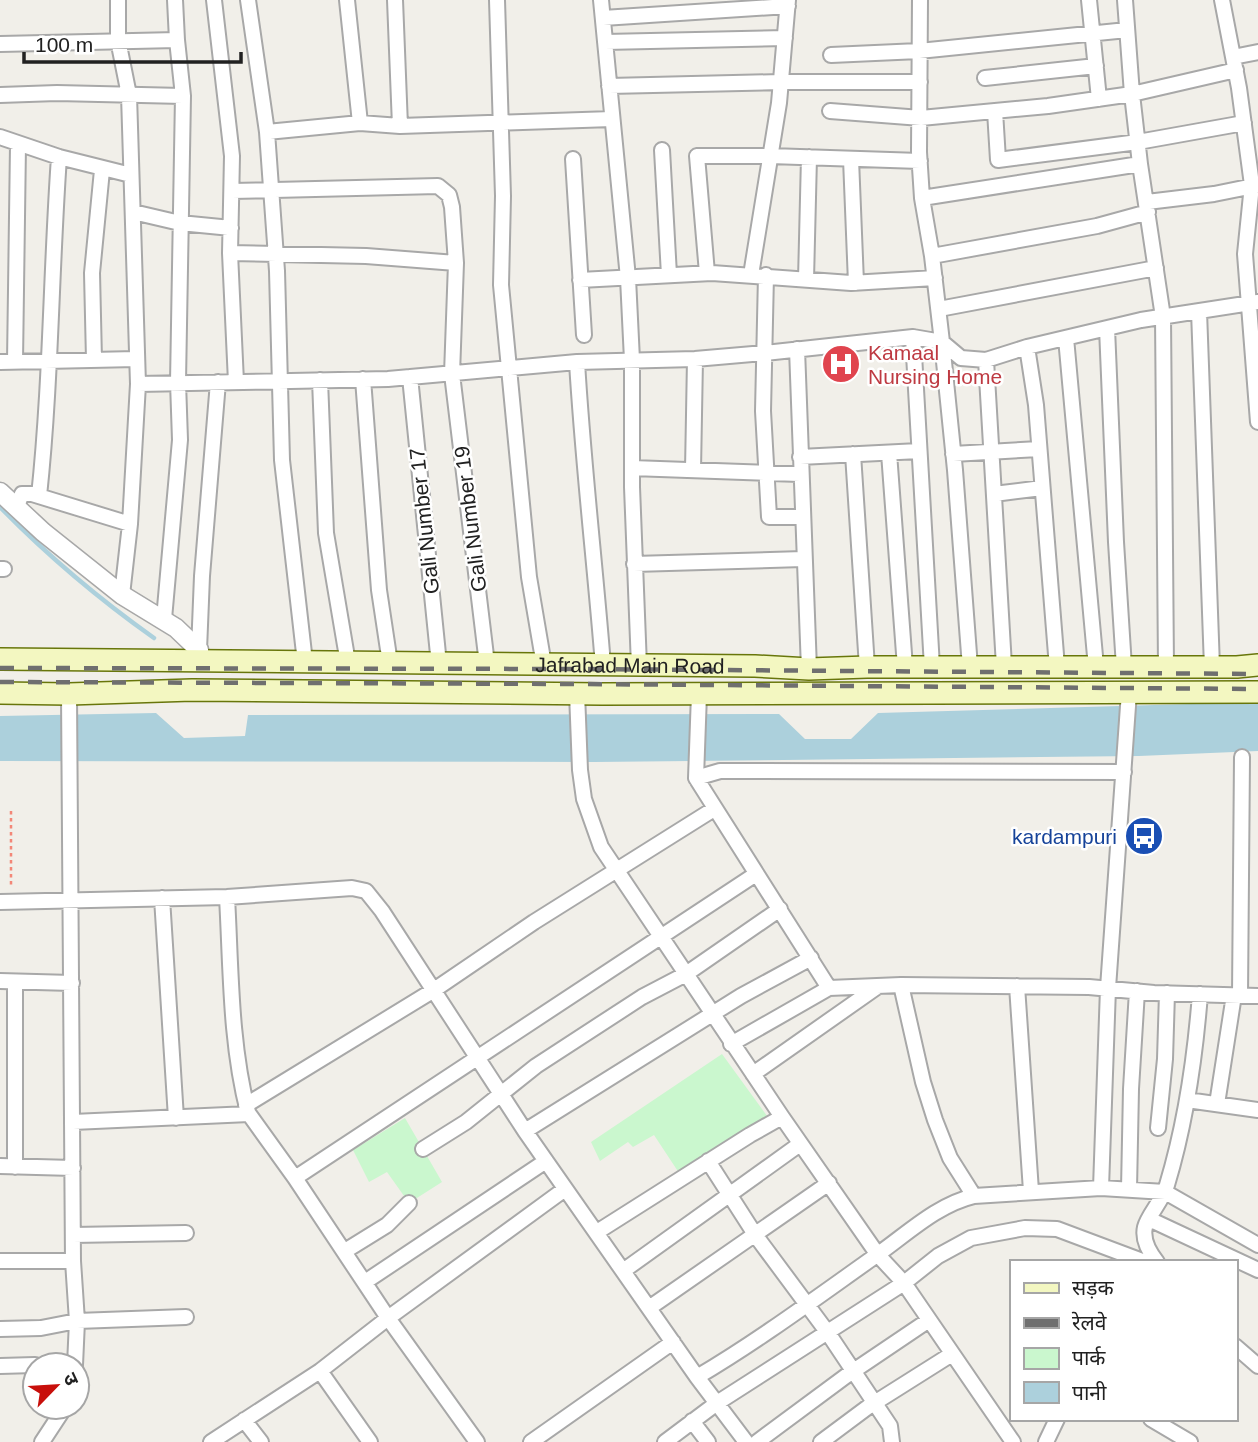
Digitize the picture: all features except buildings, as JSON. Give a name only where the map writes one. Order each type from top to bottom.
[{"type":"main road","name":"Jafrabad Main Road","points":[[0,659],[200,656],[305,663],[809,669],[1258,665]]},
{"type":"main road","name":"Jafrabad Main Road","points":[[0,692],[70,701],[192,690],[578,699],[699,694],[1258,692]]},
{"type":"street","points":[[118,0],[118,40],[129,96],[138,384],[130,524],[122,595]]},
{"type":"street","points":[[164,619],[180,440],[178,382],[183,96],[175,0]]},
{"type":"street","points":[[214,0],[232,156],[230,253],[236,382]]},
{"type":"street","points":[[248,0],[267,132],[281,382],[282,460],[305,663]]},
{"type":"street","points":[[346,0],[360,123]]},
{"type":"street","points":[[395,0],[400,126]]},
{"type":"street","points":[[497,0],[503,196],[501,285],[530,578],[544,665]]},
{"type":"street","points":[[601,0],[628,278],[632,360],[634,564],[639,666]]},
{"type":"street","points":[[921,0],[919,51],[922,198],[939,309],[970,667]]},
{"type":"street","points":[[1089,0],[1099,99]]},
{"type":"street","points":[[1125,0],[1140,164],[1163,317],[1166,667]]},
{"type":"street","points":[[1222,0],[1255,185],[1245,254],[1253,302],[1258,422]]},
{"type":"street","points":[[603,18],[788,3],[758,275],[765,353],[763,411],[769,517],[802,517]]},
{"type":"street","points":[[831,55],[919,51],[1127,30]]},
{"type":"street","points":[[605,42],[785,38]]},
{"type":"street","points":[[0,44],[177,40]]},
{"type":"street","points":[[830,111],[921,118],[1099,99],[1132,94],[1234,64],[1258,52]]},
{"type":"street","points":[[985,78],[1096,66]]},
{"type":"street","points":[[609,86],[920,82]]},
{"type":"street","points":[[0,95],[57,93],[183,96]]},
{"type":"street","points":[[995,111],[998,160],[1138,142],[1244,123]]},
{"type":"street","points":[[267,132],[360,123],[400,126],[612,119]]},
{"type":"street","points":[[0,137],[18,145],[131,176]]},
{"type":"street","points":[[15,362],[18,145]]},
{"type":"street","points":[[662,150],[669,275]]},
{"type":"street","points":[[707,273],[698,156],[920,161]]},
{"type":"street","points":[[39,496],[51,361],[51,269],[59,157]]},
{"type":"street","points":[[806,280],[809,157]]},
{"type":"street","points":[[573,159],[584,335]]},
{"type":"street","points":[[851,159],[856,282]]},
{"type":"street","points":[[922,198],[1140,164]]},
{"type":"street","points":[[94,360],[92,273],[102,170]]},
{"type":"street","points":[[933,256],[1097,226],[1147,207],[1255,185]]},
{"type":"street","name":"Gali Number 19","points":[[232,191],[438,186],[451,200],[456,263],[452,374],[487,664]]},
{"type":"street","points":[[133,212],[180,223],[231,228]]},
{"type":"street","points":[[230,253],[366,256],[456,263]]},
{"type":"street","points":[[939,309],[1156,268]]},
{"type":"street","points":[[580,280],[707,273],[856,282],[935,278]]},
{"type":"street","points":[[138,384],[410,377],[577,362],[695,359],[913,337],[942,342],[961,358],[986,360],[1027,346],[1107,328],[1253,302]]},
{"type":"street","points":[[1199,311],[1212,667]]},
{"type":"street","points":[[1107,328],[1124,667]]},
{"type":"street","points":[[913,337],[932,667]]},
{"type":"street","points":[[1066,338],[1096,667]]},
{"type":"street","points":[[1027,346],[1039,449],[1057,667]]},
{"type":"street","points":[[797,349],[809,669]]},
{"type":"street","points":[[0,362],[136,359]]},
{"type":"street","points":[[693,470],[695,359]]},
{"type":"street","points":[[986,360],[1004,666]]},
{"type":"street","points":[[577,362],[603,665]]},
{"type":"street","name":"Gali Number 17","points":[[410,377],[439,664]]},
{"type":"street","points":[[363,379],[379,590],[390,663]]},
{"type":"street","points":[[320,380],[326,533],[348,663]]},
{"type":"street","points":[[200,656],[202,576],[218,382]]},
{"type":"street","points":[[953,454],[1039,449]]},
{"type":"street","points":[[800,457],[919,451]]},
{"type":"street","points":[[890,453],[905,667]]},
{"type":"street","points":[[853,454],[867,667]]},
{"type":"street","points":[[632,468],[800,474]]},
{"type":"street","points":[[994,494],[1042,488]]},
{"type":"street","points":[[0,492],[122,595],[164,619],[185,635],[200,656]]},
{"type":"street","points":[[16,508],[22,494],[39,496],[130,524]]},
{"type":"street","points":[[634,564],[803,559]]},
{"type":"street","points":[[1101,1188],[1108,988],[1129,692]]},
{"type":"street","points":[[699,694],[696,778],[829,988]]},
{"type":"street","points":[[578,699],[580,770],[584,799],[601,847],[800,1144],[878,1255],[904,1283],[1013,1442]]},
{"type":"street","points":[[70,701],[76,1351]]},
{"type":"street","points":[[1217,1104],[1237,995],[1242,757]]},
{"type":"street","points":[[696,778],[720,771],[1124,772]]},
{"type":"street","points":[[73,1122],[176,1118],[247,1109],[434,990],[534,922],[714,809]]},
{"type":"street","points":[[295,1178],[757,874]]},
{"type":"street","points":[[5,902],[227,897],[352,888],[366,891],[382,911],[501,1096],[565,1189],[746,1442]]},
{"type":"street","points":[[227,897],[235,1028],[241,1083],[247,1109],[388,1318],[477,1442]]},
{"type":"street","points":[[162,898],[176,1118]]},
{"type":"street","points":[[423,1149],[466,1122],[537,1066],[642,997],[686,974],[780,909]]},
{"type":"street","points":[[526,1131],[741,996],[811,958]]},
{"type":"street","points":[[0,981],[72,983]]},
{"type":"street","points":[[15,982],[7,1075],[16,1167]]},
{"type":"street","points":[[731,1044],[829,988],[901,985],[1017,986],[1258,996]]},
{"type":"street","points":[[901,985],[923,1082],[935,1120],[950,1158],[974,1196]]},
{"type":"street","points":[[752,1074],[877,986]]},
{"type":"street","points":[[1017,986],[1031,1191]]},
{"type":"street","points":[[1129,1189],[1130,1101],[1137,991]]},
{"type":"street","points":[[1158,1128],[1165,1059],[1167,993]]},
{"type":"street","points":[[1156,1260],[1145,1238],[1145,1226],[1165,1192],[1179,1144],[1196,1047],[1200,994]]},
{"type":"street","points":[[1187,1100],[1258,1110]]},
{"type":"street","points":[[597,1232],[782,1117]]},
{"type":"street","points":[[623,1271],[800,1144]]},
{"type":"street","points":[[365,1282],[546,1161]]},
{"type":"street","points":[[708,1161],[756,1236],[828,1333],[875,1403],[890,1426],[892,1442]]},
{"type":"street","points":[[0,1166],[72,1168]]},
{"type":"street","points":[[649,1308],[829,1184]]},
{"type":"street","points":[[697,1377],[738,1353],[950,1205],[974,1196],[1101,1188],[1165,1192],[1258,1245]]},
{"type":"street","points":[[211,1442],[320,1371],[565,1189]]},
{"type":"street","points":[[345,1251],[387,1225],[409,1203]]},
{"type":"street","points":[[1149,1219],[1237,1260]]},
{"type":"street","points":[[665,1442],[717,1403],[904,1283],[938,1256],[971,1238],[1026,1228],[1057,1229],[1128,1259]]},
{"type":"street","points":[[73,1235],[186,1233]]},
{"type":"street","points":[[1237,1260],[1258,1270]]},
{"type":"street","points":[[0,1261],[73,1261]]},
{"type":"street","points":[[0,1329],[41,1328],[77,1321],[186,1317]]},
{"type":"street","points":[[757,1442],[853,1371],[929,1320]]},
{"type":"street","points":[[531,1442],[673,1342]]},
{"type":"street","points":[[1237,1348],[1258,1366]]},
{"type":"street","points":[[821,1442],[875,1403],[952,1354]]},
{"type":"street","points":[[0,1366],[21,1365]]},
{"type":"street","points":[[320,1371],[370,1442]]},
{"type":"street","points":[[244,1420],[261,1442]]},
{"type":"street","points":[[42,1442],[56,1421]]},
{"type":"street","points":[[692,1421],[708,1442]]},
{"type":"street","points":[[1046,1442],[1057,1421]]},
{"type":"street","points":[[1154,1421],[1190,1442]]},
{"type":"path","points":[[5,902],[10,811]]},
{"type":"green space","points":[[722,1054],[775,1127],[700,1177],[685,1182],[654,1135],[633,1147],[628,1142],[600,1161],[591,1142]]},
{"type":"green space","points":[[405,1118],[442,1182],[409,1203],[387,1172],[369,1182],[353,1150]]},
{"type":"water","points":[[1258,702],[1258,751],[1139,756],[594,762],[0,761],[0,716],[156,713],[184,738],[245,736],[248,715],[779,714],[805,739],[851,739],[878,713]]},
{"type":"waterway","points":[[0,507],[74,576],[154,638]]},
{"type":"railway","points":[[0,668],[1258,674]]},
{"type":"railway","points":[[0,682],[1258,689]]},
{"type":"place","name":"Kamaal Nursing Home","points":[[841,364]]},
{"type":"place","name":"kardampuri","points":[[1144,836]]}]
